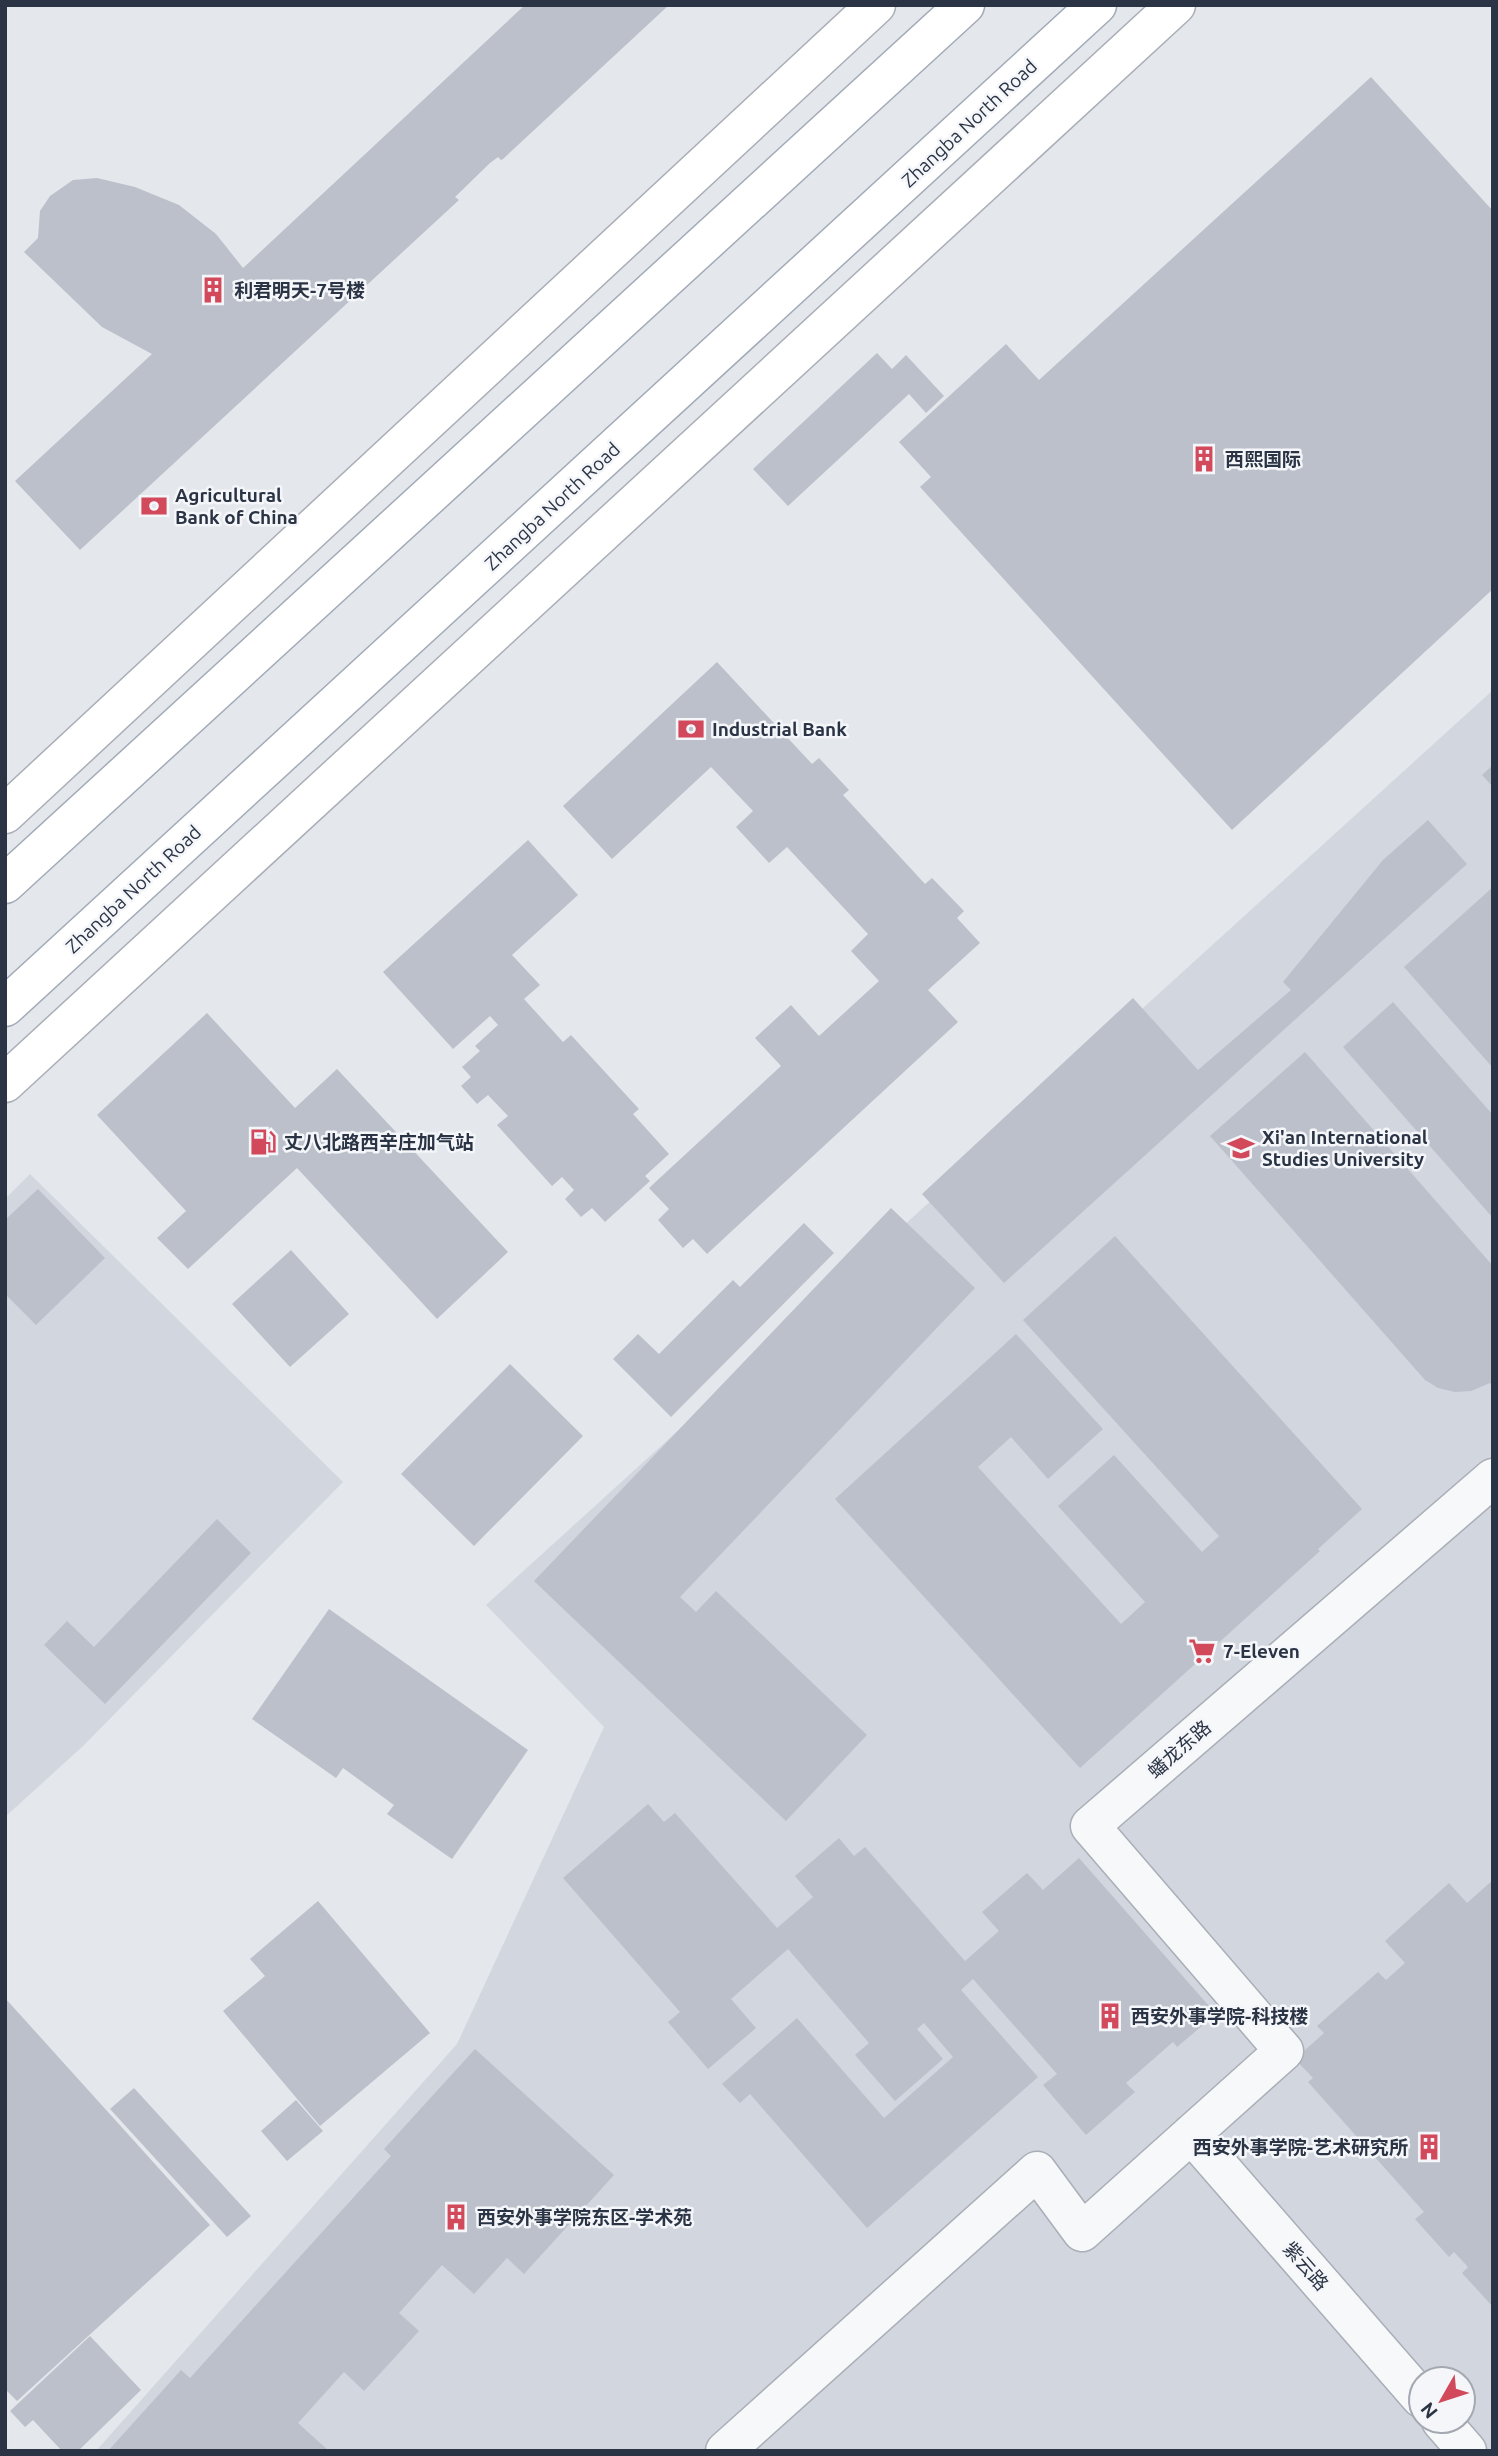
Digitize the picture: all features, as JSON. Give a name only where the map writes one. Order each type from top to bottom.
[{"type":"main road","points":[[5,814],[876,5]]},
{"type":"main road","points":[[5,884],[965,5]]},
{"type":"main road","name":"Zhangba North Road","points":[[5,1007],[1097,5]]},
{"type":"main road","points":[[5,1083],[1176,5]]},
{"type":"street","name":"蟠龙东路","points":[[1191,2134],[1284,2051],[1090,1826],[1486,1499]]},
{"type":"street","name":"紫云路","points":[[1191,2134],[1407,2382]]},
{"type":"street","points":[[725,2451],[1037,2171],[1082,2232],[1191,2134]]},
{"type":"street","points":[[1454,2435],[1468,2451]]},
{"type":"shaded area","name":"Xi'an International Studies University","points":[[1493,690],[1493,2451],[96,2451],[457,2044],[604,1727],[486,1605]]},
{"type":"shaded area","points":[[30,1174],[343,1482],[83,1746],[5,1817],[5,1199]]},
{"type":"building","name":"利君明天-7号楼","points":[[525,5],[669,5],[503,159],[498,157],[490,163],[455,197],[459,200],[80,550],[15,481],[152,354],[102,327],[24,252],[38,238],[40,211],[50,196],[73,180],[97,178],[135,187],[179,205],[216,234],[243,268]]},
{"type":"building","name":"西熙国际","points":[[1371,77],[1493,211],[1493,589],[1232,830],[920,487],[931,477],[899,442],[1006,344],[1039,380]]},
{"type":"building","points":[[877,353],[892,369],[906,355],[944,396],[926,413],[909,394],[788,506],[753,469]]},
{"type":"building","points":[[717,662],[812,764],[819,758],[849,790],[843,795],[925,884],[932,878],[964,911],[957,918],[980,943],[928,990],[958,1022],[707,1254],[693,1239],[683,1248],[658,1220],[669,1209],[649,1188],[781,1066],[755,1038],[791,1005],[819,1036],[879,981],[851,951],[868,934],[787,847],[769,863],[736,827],[753,811],[711,767],[612,859],[563,806]]},
{"type":"building","points":[[1493,765],[1493,787],[1482,775]]},
{"type":"building","points":[[1428,820],[1467,864],[1004,1283],[922,1194],[1133,998],[1198,1070],[1291,990],[1283,982],[1383,860]]},
{"type":"building","points":[[528,840],[578,895],[512,955],[540,985],[524,999],[563,1042],[571,1035],[639,1109],[633,1114],[669,1154],[645,1176],[650,1181],[605,1222],[592,1208],[581,1217],[565,1199],[574,1190],[562,1177],[552,1186],[497,1125],[508,1116],[488,1095],[477,1104],[461,1086],[471,1077],[462,1067],[480,1051],[475,1046],[498,1025],[490,1016],[453,1049],[383,972]]},
{"type":"building","points":[[1493,887],[1493,1068],[1404,967]]},
{"type":"building","points":[[1393,1002],[1493,1115],[1493,1218],[1343,1047]]},
{"type":"building","name":"丈八北路西辛庄加气站","points":[[207,1013],[295,1108],[337,1069],[508,1252],[437,1319],[297,1168],[188,1269],[157,1238],[186,1211],[97,1115]]},
{"type":"building","points":[[1305,1052],[1493,1266],[1493,1386],[1490,1383],[1471,1391],[1455,1392],[1438,1388],[1425,1380],[1210,1136]]},
{"type":"building","points":[[38,1189],[105,1258],[36,1325],[5,1294],[5,1220]]},
{"type":"building","points":[[891,1208],[975,1288],[680,1597],[696,1612],[716,1591],[867,1735],[786,1821],[534,1581]]},
{"type":"building","points":[[804,1223],[834,1253],[671,1417],[613,1359],[638,1334],[659,1354],[733,1280],[740,1287]]},
{"type":"building","points":[[1115,1236],[1362,1509],[1318,1549],[1320,1551],[1080,1768],[835,1499],[1016,1334],[1103,1429],[1048,1479],[1011,1437],[978,1467],[1121,1624],[1145,1602],[1058,1506],[1114,1455],[1202,1552],[1219,1536],[1023,1320]]},
{"type":"building","points":[[291,1250],[349,1314],[290,1367],[232,1304]]},
{"type":"building","points":[[510,1364],[583,1436],[474,1546],[401,1474]]},
{"type":"building","points":[[217,1519],[251,1553],[105,1704],[44,1645],[67,1621],[94,1647]]},
{"type":"building","points":[[329,1609],[528,1750],[452,1859],[387,1814],[394,1805],[343,1768],[336,1778],[252,1719]]},
{"type":"building","name":"西安外事学院-科技楼","points":[[648,1804],[664,1822],[675,1813],[777,1928],[813,1897],[795,1876],[839,1838],[854,1856],[865,1847],[965,1961],[999,1931],[982,1912],[1027,1873],[1043,1890],[1079,1858],[1216,2014],[1177,2047],[1173,2042],[1126,2083],[1135,2092],[1086,2135],[1043,2085],[1057,2074],[973,1979],[961,1990],[1038,2077],[867,2228],[750,2094],[740,2103],[722,2084],[797,2018],[884,2118],[953,2057],[924,2023],[917,2029],[943,2059],[895,2101],[855,2055],[869,2043],[788,1949],[731,1999],[756,2028],[708,2069],[668,2022],[680,2012],[563,1878]]},
{"type":"building","name":"西安外事学院-艺术研究所","points":[[1493,1880],[1493,2307],[1462,2273],[1468,2267],[1454,2252],[1449,2257],[1415,2219],[1424,2212],[1308,2082],[1313,2078],[1295,2059],[1324,2033],[1317,2026],[1378,1972],[1386,1980],[1405,1963],[1385,1941],[1449,1883],[1467,1903]]},
{"type":"building","points":[[318,1901],[430,2033],[320,2126],[223,2011],[265,1976],[250,1959]]},
{"type":"building","points":[[5,1998],[210,2225],[17,2401],[5,2389]]},
{"type":"building","name":"西安外事学院东区-学术苑","points":[[475,2049],[614,2175],[524,2274],[507,2258],[474,2294],[442,2265],[399,2313],[419,2331],[364,2391],[344,2372],[298,2423],[329,2451],[108,2451],[181,2370],[190,2378],[391,2156],[384,2149]]},
{"type":"building","points":[[134,2088],[251,2216],[227,2237],[110,2109]]},
{"type":"building","points":[[296,2100],[323,2131],[287,2161],[261,2131]]},
{"type":"building","points":[[90,2336],[141,2390],[78,2451],[62,2451],[33,2420],[25,2427],[10,2411]]},
{"type":"place","name":"利君明天-7号楼","points":[[213,290]]},
{"type":"place","name":"西熙国际","points":[[1204,459]]},
{"type":"place","name":"Agricultural Bank of China","points":[[154,506]]},
{"type":"place","name":"Industrial Bank","points":[[691,729]]},
{"type":"place","name":"丈八北路西辛庄加气站","points":[[263,1142]]},
{"type":"place","name":"Xi'an International Studies University","points":[[1241,1148]]},
{"type":"place","name":"7-Eleven","points":[[1202,1651]]},
{"type":"place","name":"西安外事学院-科技楼","points":[[1110,2016]]},
{"type":"place","name":"西安外事学院-艺术研究所","points":[[1429,2147]]},
{"type":"place","name":"西安外事学院东区-学术苑","points":[[456,2217]]}]
